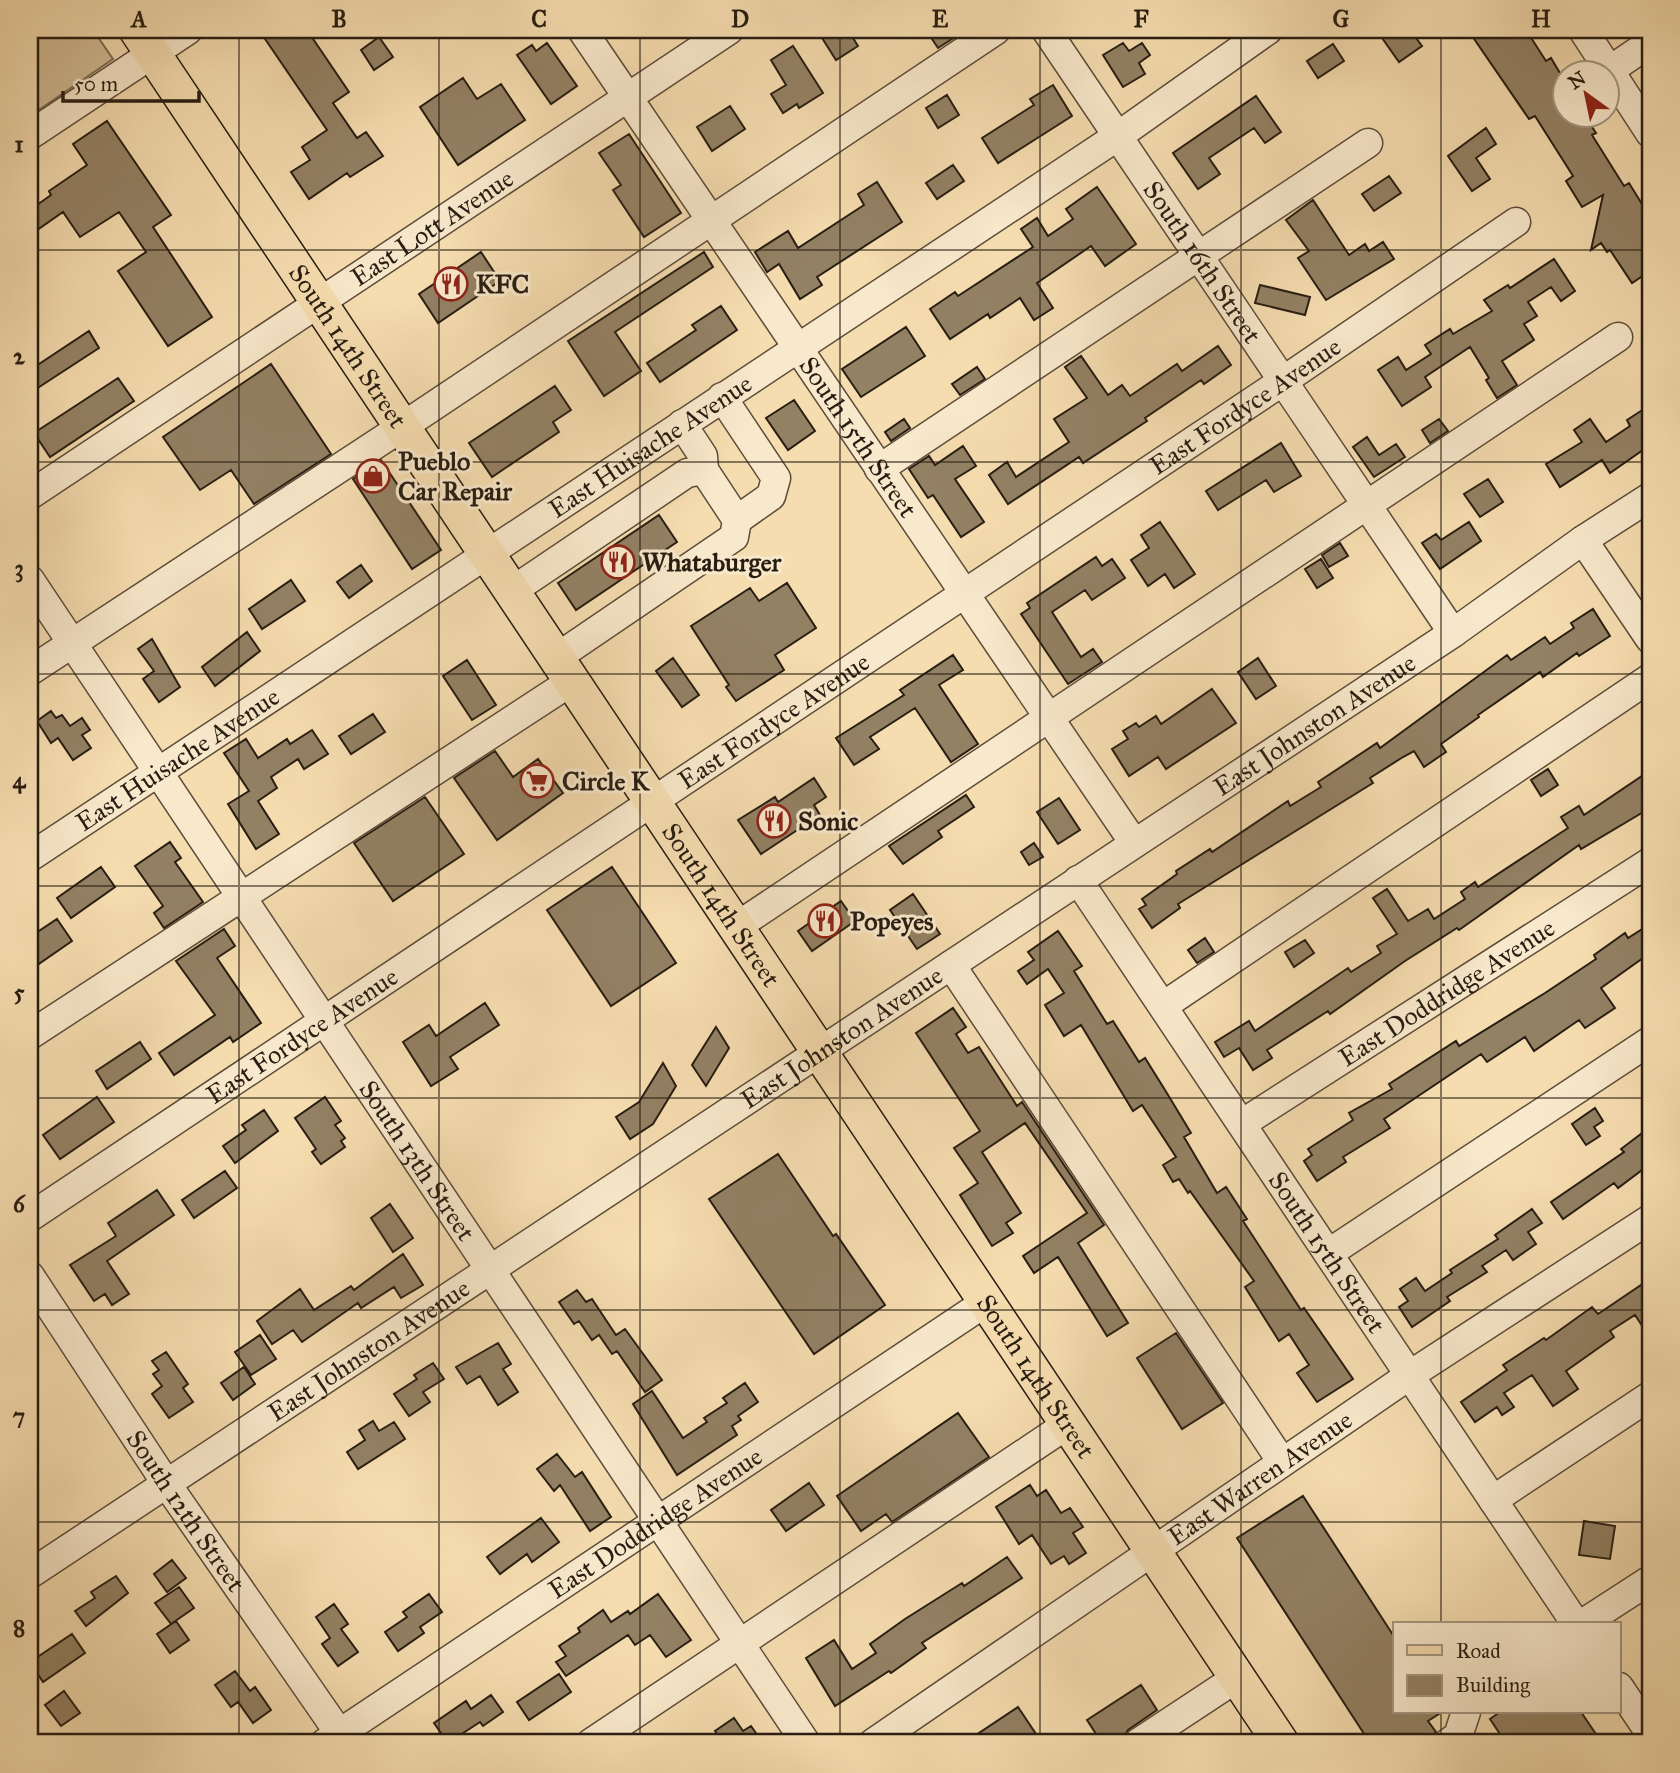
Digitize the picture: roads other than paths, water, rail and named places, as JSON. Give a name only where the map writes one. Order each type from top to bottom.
[{"type":"main road","name":"South 14th Street","points":[[145,42],[1282,1743]]},
{"type":"street","points":[[30,135],[145,42],[188,30]]},
{"type":"street","name":"South 15th Street","points":[[582,30],[1133,843]]},
{"type":"street","name":"East Lott Avenue","points":[[30,495],[729,30]]},
{"type":"street","points":[[30,671],[402,428],[996,30]]},
{"type":"street","name":"South 16th Street","points":[[1046,30],[1453,633]]},
{"type":"street","name":"East Huisache Avenue","points":[[30,857],[1118,136],[1268,30]]},
{"type":"street","points":[[1583,30],[1604,60]]},
{"type":"street","points":[[1620,64],[1650,43]]},
{"type":"street","points":[[1620,85],[1650,133]]},
{"type":"street","points":[[879,469],[1367,143]]},
{"type":"street","name":"East Fordyce Avenue","points":[[30,1217],[1283,381],[1516,222]]},
{"type":"street","points":[[736,927],[1368,507],[1618,337]]},
{"type":"street","points":[[30,1035],[242,897],[564,670],[734,537],[737,520],[771,496],[776,478],[722,397]]},
{"type":"street","points":[[536,522],[563,556],[588,558],[673,501],[703,456],[682,424]]},
{"type":"street","points":[[618,466],[643,503]]},
{"type":"street","points":[[691,475],[737,520]]},
{"type":"street","points":[[512,591],[643,503],[691,475]]},
{"type":"street","name":"East Johnston Avenue","points":[[30,1574],[1453,633],[1583,540],[1650,497]]},
{"type":"street","points":[[1583,540],[1650,639]]},
{"type":"street","name":"South 13th Street","points":[[30,580],[661,1521],[806,1743]]},
{"type":"street","points":[[1163,1006],[1650,678]]},
{"type":"street","name":"East Doddridge Avenue","points":[[1243,1123],[1650,862]]},
{"type":"street","name":"South 15th Street","points":[[1078,880],[1575,1622]]},
{"type":"street","points":[[951,965],[1282,1462]]},
{"type":"street","points":[[1329,1253],[1650,1041]]},
{"type":"street","name":"East Warren Avenue","points":[[873,1743],[1410,1375],[1650,1219]]},
{"type":"street","name":"South 12th Street","points":[[30,1276],[337,1740]]},
{"type":"street","name":"East Doddridge Avenue","points":[[337,1740],[986,1302]]},
{"type":"street","points":[[1493,1500],[1650,1396]]},
{"type":"street","points":[[592,1743],[1068,1424]]},
{"type":"street","points":[[1585,1622],[1650,1580]]},
{"type":"street","points":[[1138,1743],[1238,1677]]},
{"type":"street","points":[[1620,1688],[1650,1733]]},
{"type":"street","points":[[1448,1743],[1458,1736],[1465,1714]]},
{"type":"place","name":"KFC","points":[[451,284]]},
{"type":"place","name":"Pueblo Car Repair","points":[[373,476]]},
{"type":"place","name":"Whataburger","points":[[618,562]]},
{"type":"place","name":"Circle K","points":[[537,781]]},
{"type":"place","name":"Sonic","points":[[774,821]]},
{"type":"place","name":"Popeyes","points":[[825,921]]}]
